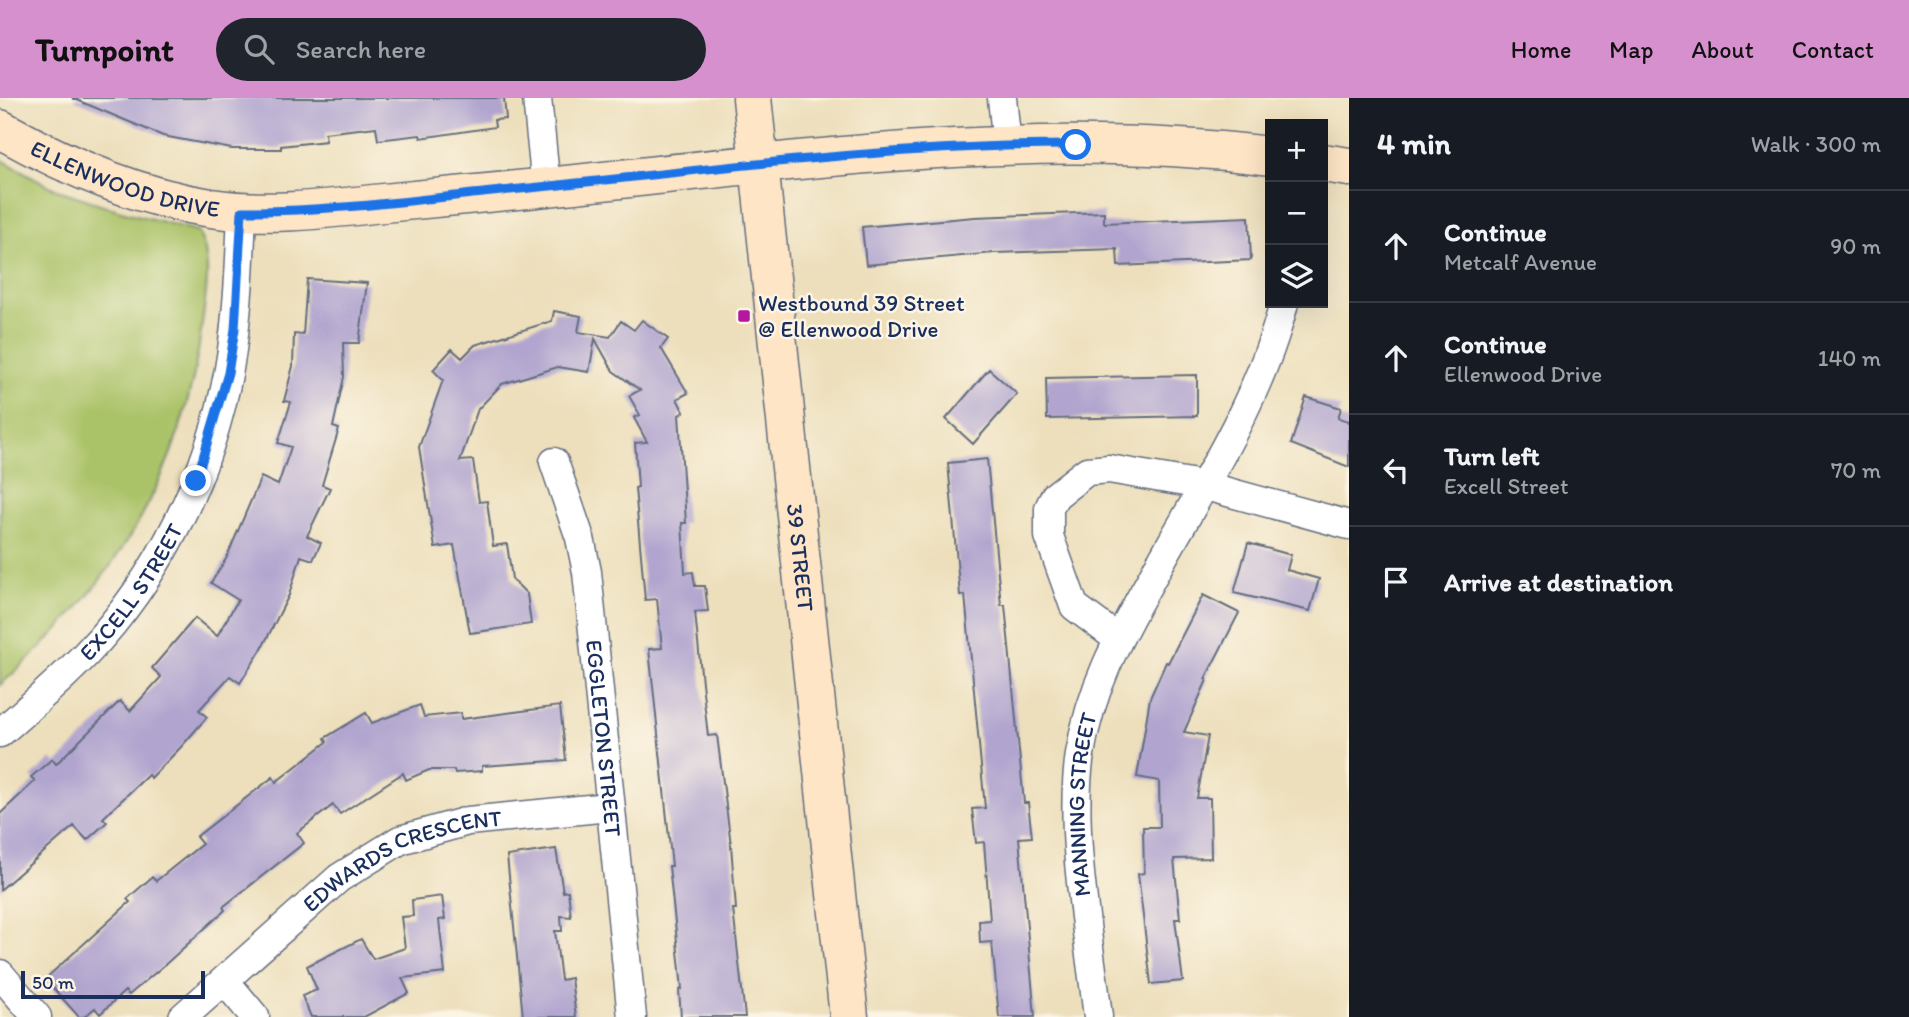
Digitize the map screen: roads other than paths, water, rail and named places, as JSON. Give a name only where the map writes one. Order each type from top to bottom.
[{"type":"street","points":[[537,98],[546,187]]},
{"type":"street","name":"39 STREET","points":[[752,98],[849,1017]]},
{"type":"street","points":[[1002,98],[1007,145]]},
{"type":"street","name":"ELLENWOOD DRIVE","points":[[0,129],[76,168],[122,185],[189,204],[242,211],[330,209],[758,163],[1007,145],[1185,148],[1265,156]]},
{"type":"street","points":[[1328,164],[1349,167]]},
{"type":"street","name":"EXCELL STREET","points":[[0,733],[87,653],[132,597],[169,541],[196,481],[228,373],[235,329],[242,211]]},
{"type":"street","name":"MANNING STREET","points":[[1098,1017],[1077,830],[1077,778],[1090,708],[1101,673],[1118,639],[1255,387],[1272,347],[1283,308]]},
{"type":"street","name":"EGGLETON STREET","points":[[554,462],[580,538],[587,572],[632,1017]]},
{"type":"street","points":[[1118,639],[1082,614],[1070,598],[1049,536],[1049,508],[1055,496],[1075,478],[1098,468],[1202,485],[1349,525]]},
{"type":"street","name":"EDWARDS CRESCENT","points":[[183,1017],[339,878],[400,840],[468,821],[610,807]]},
{"type":"street","points":[[0,974],[37,1017]]},
{"type":"street","points":[[225,981],[255,1017]]},
{"type":"place","name":"Westbound 39 Street @ Ellenwood Drive","points":[[744,316]]}]
